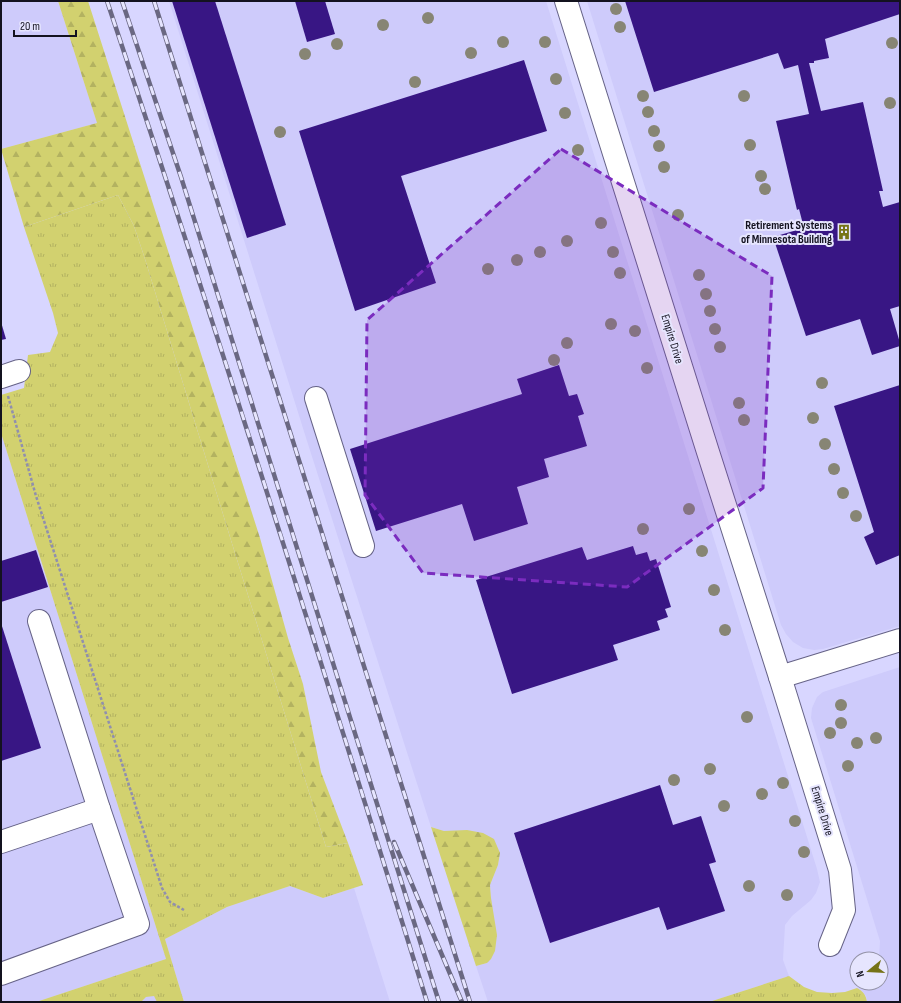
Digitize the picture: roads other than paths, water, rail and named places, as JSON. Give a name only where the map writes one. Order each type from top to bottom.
[{"type":"street","name":"Empire Drive","points":[[566,1],[840,870],[844,910],[830,945]]},
{"type":"street","points":[[316,398],[363,546]]},
{"type":"street","points":[[1,974],[138,924],[99,809],[39,621]]},
{"type":"street","points":[[780,677],[900,640]]},
{"type":"street","points":[[1,842],[99,809]]},
{"type":"railway","points":[[107,1],[270,500],[427,1002]]},
{"type":"railway","points":[[122,1],[181,177],[439,1002]]},
{"type":"railway","points":[[154,1],[470,1002]]},
{"type":"railway","points":[[394,842],[462,1002]]},
{"type":"place","name":"Retirement Systems of Minnesota Building","points":[[844,232]]}]
